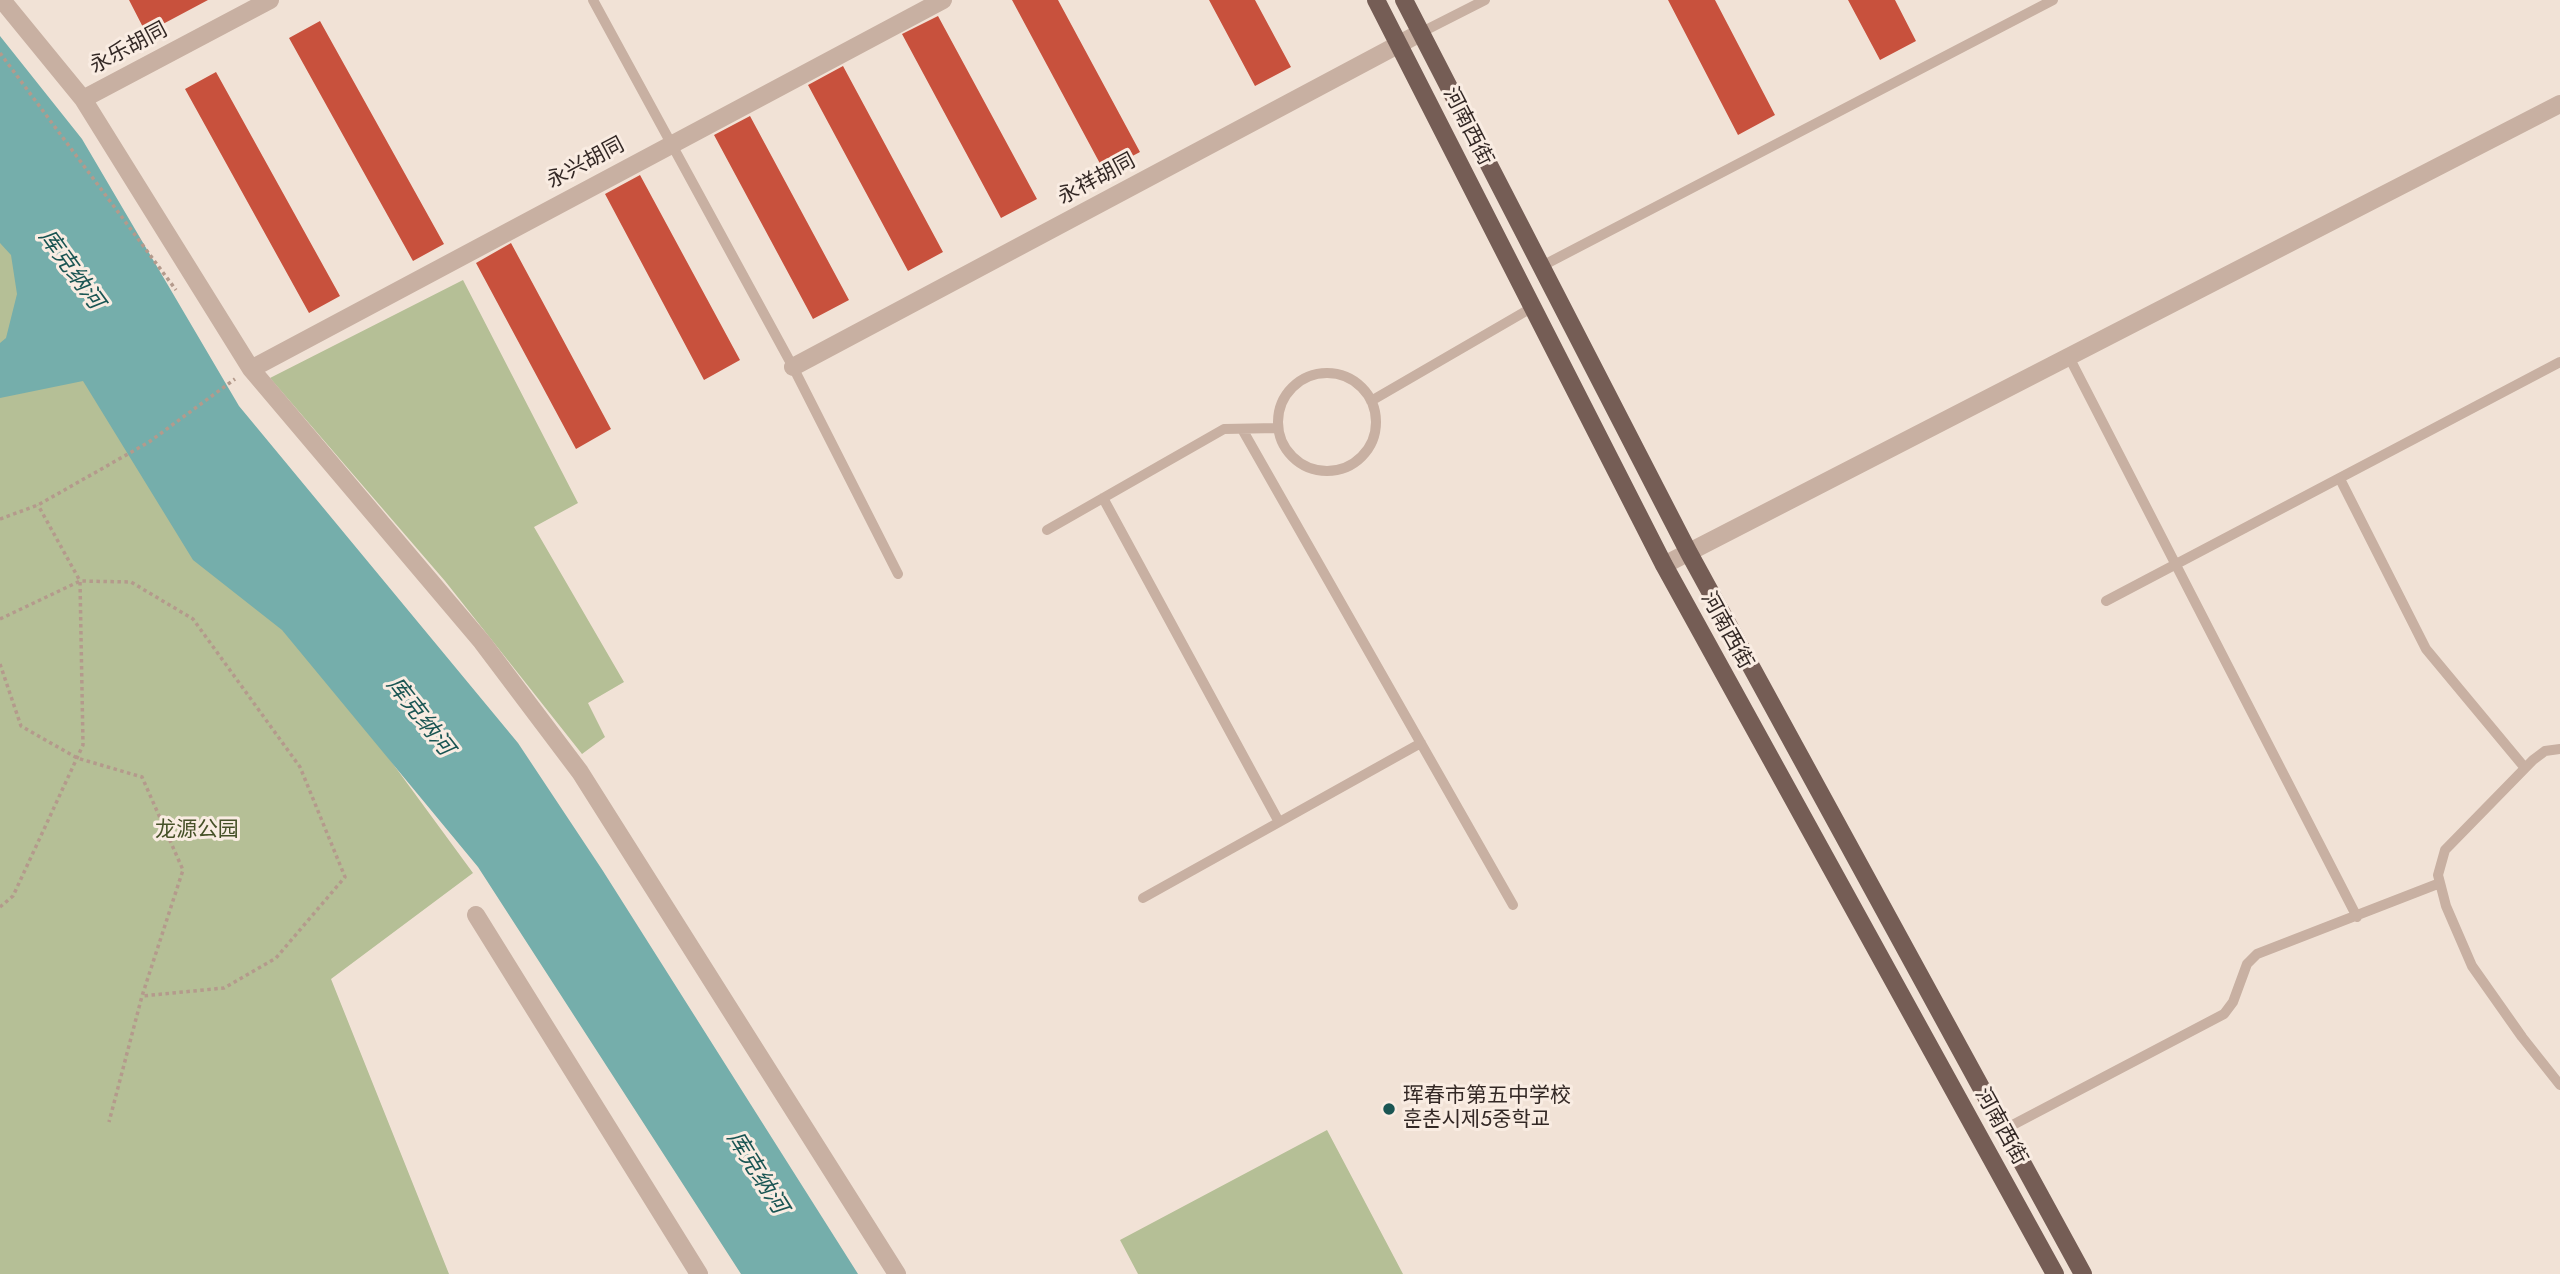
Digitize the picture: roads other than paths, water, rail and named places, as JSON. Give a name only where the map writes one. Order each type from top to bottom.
[{"type":"main road","name":"河南西街","points":[[1376,0],[1664,565],[2055,1274]]},
{"type":"main road","name":"河南西街","points":[[1404,0],[1689,553],[2083,1274]]},
{"type":"street","points":[[2,0],[83,99],[251,369],[482,642],[580,772],[897,1274]]},
{"type":"street","name":"永乐胡同","points":[[83,99],[270,0]]},
{"type":"street","name":"永兴胡同","points":[[251,369],[943,0]]},
{"type":"street","name":"永祥胡同","points":[[793,367],[1422,32]]},
{"type":"street","points":[[1664,565],[2560,104]]},
{"type":"street","points":[[475,915],[699,1274]]},
{"type":"lane","points":[[593,0],[793,367],[898,574]]},
{"type":"lane","points":[[1422,32],[1485,0]]},
{"type":"lane","points":[[1542,266],[2053,0]]},
{"type":"lane","points":[[1371,401],[1533,307]]},
{"type":"lane","points":[[2069,357],[2357,917]]},
{"type":"lane","points":[[2106,601],[2560,362]]},
{"type":"lane","points":[[1325,372],[1341,374],[1355,381],[1367,392],[1377,422],[1375,437],[1367,452],[1355,463],[1340,470],[1323,472],[1307,468],[1288,451],[1278,428],[1279,411],[1285,395],[1296,384],[1325,372]]},
{"type":"lane","points":[[1047,530],[1224,429],[1278,428]]},
{"type":"lane","points":[[1242,429],[1513,905]]},
{"type":"lane","points":[[2340,479],[2426,649],[2525,768]]},
{"type":"lane","points":[[1103,498],[1279,822]]},
{"type":"lane","points":[[1143,898],[1421,743]]},
{"type":"lane","points":[[2560,749],[2545,751],[2525,768],[2445,850],[2438,875],[2446,905],[2472,966],[2560,1085]]},
{"type":"lane","points":[[2005,1129],[2224,1014],[2233,1002],[2247,964],[2258,954],[2440,883]]},
{"type":"water","name":"库克纳河","points":[[0,36],[82,139],[239,406],[518,743],[603,871],[858,1274],[741,1274],[478,867],[282,630],[193,560],[83,381],[0,398],[0,343],[6,338],[17,294],[11,255],[0,243]]},
{"type":"place","name":"珲春市第五中学校 훈춘시제5중학교","points":[[1389,1109]]},
{"type":"park label","name":"龙源公园","points":[[197,831]]}]
